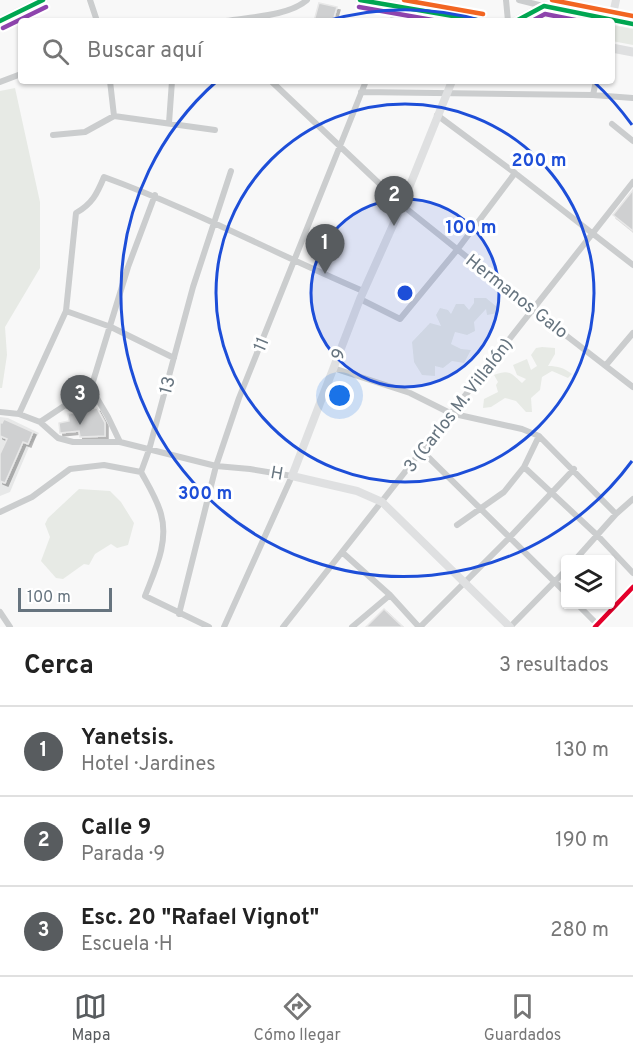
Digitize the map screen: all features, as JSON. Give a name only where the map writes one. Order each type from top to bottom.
[{"type":"main road","points":[[0,21],[43,0]]},
{"type":"main road","points":[[360,0],[464,18]]},
{"type":"main road","points":[[522,18],[544,6],[607,18]]},
{"type":"main road","points":[[615,20],[633,24]]},
{"type":"main road","points":[[615,49],[633,52]]},
{"type":"street","points":[[90,0],[96,18]]},
{"type":"street","points":[[244,18],[289,10],[301,6],[308,0]]},
{"type":"street","points":[[416,0],[420,10]]},
{"type":"street","points":[[506,0],[508,18]]},
{"type":"street","points":[[519,0],[544,6]]},
{"type":"street","points":[[612,18],[616,0]]},
{"type":"street","points":[[394,18],[399,7]]},
{"type":"street","points":[[0,82],[18,76]]},
{"type":"street","points":[[110,84],[114,116]]},
{"type":"street","points":[[169,123],[172,84]]},
{"type":"street","name":"Hermanos Galo","points":[[274,84],[402,205],[633,387]]},
{"type":"street","name":"11","points":[[179,614],[216,466],[239,398],[365,84]]},
{"type":"street","name":"9","points":[[224,627],[291,476],[362,295],[402,205],[451,84]]},
{"type":"street","points":[[593,95],[595,84]]},
{"type":"street","points":[[361,92],[593,95],[633,98]]},
{"type":"street","points":[[437,115],[515,172],[633,264]]},
{"type":"street","points":[[53,135],[86,132],[114,116],[215,130]]},
{"type":"street","points":[[612,124],[633,141]]},
{"type":"street","name":"13","points":[[141,472],[193,287],[231,171]]},
{"type":"street","points":[[19,414],[66,311],[76,213],[88,207],[96,196],[104,177],[155,195],[214,223],[362,295],[400,319],[457,250],[515,172]]},
{"type":"street","name":"3 (Carlos M. Villalón)","points":[[283,627],[633,182]]},
{"type":"street","points":[[40,422],[91,388],[128,267],[155,195]]},
{"type":"street","points":[[66,311],[111,327],[174,358]]},
{"type":"street","points":[[606,365],[633,333]]},
{"type":"street","points":[[333,368],[410,393],[450,413],[522,429],[539,436],[616,514]]},
{"type":"street","points":[[91,388],[120,442]]},
{"type":"street","name":"H","points":[[0,412],[19,414],[40,422],[58,438],[73,442],[120,442],[216,466],[291,476],[357,491],[382,502],[510,627]]},
{"type":"street","points":[[457,525],[504,492],[524,467],[539,436]]},
{"type":"street","points":[[422,451],[561,588]]},
{"type":"street","points":[[0,512],[32,497],[54,478],[70,469],[104,465],[141,472],[160,513],[164,530],[159,558],[146,596],[209,627]]},
{"type":"street","points":[[524,467],[598,536],[633,573]]},
{"type":"street","points":[[343,553],[390,595],[420,627],[574,469]]},
{"type":"street","points":[[580,555],[616,514],[633,499]]},
{"type":"street","points":[[510,627],[561,575]]},
{"type":"street","points":[[581,609],[596,626],[633,587]]},
{"type":"street","points":[[352,627],[390,595]]},
{"type":"street","points":[[0,612],[10,627]]},
{"type":"shaded area","points":[[546,10],[582,18],[531,18]]},
{"type":"shaded area","points":[[615,26],[633,29],[633,45],[615,42]]},
{"type":"shaded area","points":[[15,88],[40,202],[40,268],[5,327],[7,355],[2,388],[0,388],[0,91]]},
{"type":"shaded area","points":[[474,298],[486,298],[497,307],[498,313],[487,315],[486,309],[474,322],[475,331],[467,335],[455,332],[451,344],[461,349],[471,350],[464,363],[452,361],[443,368],[435,366],[435,376],[422,375],[414,362],[412,342],[430,323],[441,326],[436,315],[440,308],[448,310],[451,314],[456,304],[464,304],[469,310],[474,303]]},
{"type":"shaded area","points":[[536,348],[555,348],[555,354],[548,366],[561,368],[572,374],[568,378],[552,371],[542,377],[540,390],[531,398],[532,412],[526,412],[516,401],[505,398],[491,407],[483,408],[484,399],[498,392],[496,385],[498,382],[494,375],[509,373],[522,383],[526,379],[517,375],[513,365],[527,359],[531,370],[537,366],[531,355]]},
{"type":"shaded area","points":[[0,417],[8,418],[39,433],[29,447],[10,492],[0,496]]},
{"type":"shaded area","points":[[79,489],[110,491],[121,502],[134,523],[128,545],[117,548],[111,544],[95,554],[89,565],[84,564],[63,579],[56,578],[41,561],[50,537],[45,524],[48,518]]},
{"type":"building","points":[[319,3],[337,7],[334,18],[315,18]]},
{"type":"building","points":[[633,190],[633,231],[613,215]]},
{"type":"building","points":[[97,408],[105,423],[105,436],[80,437],[79,431],[60,433],[59,423],[69,421],[68,414]]},
{"type":"building","points":[[4,419],[33,432],[28,444],[23,442],[5,483],[0,481],[0,454],[7,439],[0,436],[0,422],[2,423]]},
{"type":"building","points":[[384,609],[403,627],[366,627]]},
{"type":"transit line","points":[[0,21],[43,0]]},
{"type":"transit line","points":[[360,0],[465,18]]},
{"type":"transit line","points":[[404,0],[483,14]]},
{"type":"transit line","points":[[552,0],[633,16]]},
{"type":"transit line","points":[[522,18],[544,6],[603,18]]},
{"type":"transit line","points":[[23,18],[46,7]]},
{"type":"transit line","points":[[359,7],[421,18]]},
{"type":"transit line","points":[[538,18],[545,14],[565,18]]},
{"type":"transit line","points":[[615,20],[633,24]]},
{"type":"transit line","points":[[3,28],[18,21]]},
{"type":"transit line","points":[[595,627],[633,587]]},
{"type":"place","name":"Calle 9","points":[[394,226]]},
{"type":"place","name":"Yanetsis.","points":[[325,274]]},
{"type":"place","name":"Esc. 20 \"Rafael Vignot\"","points":[[80,425]]}]
